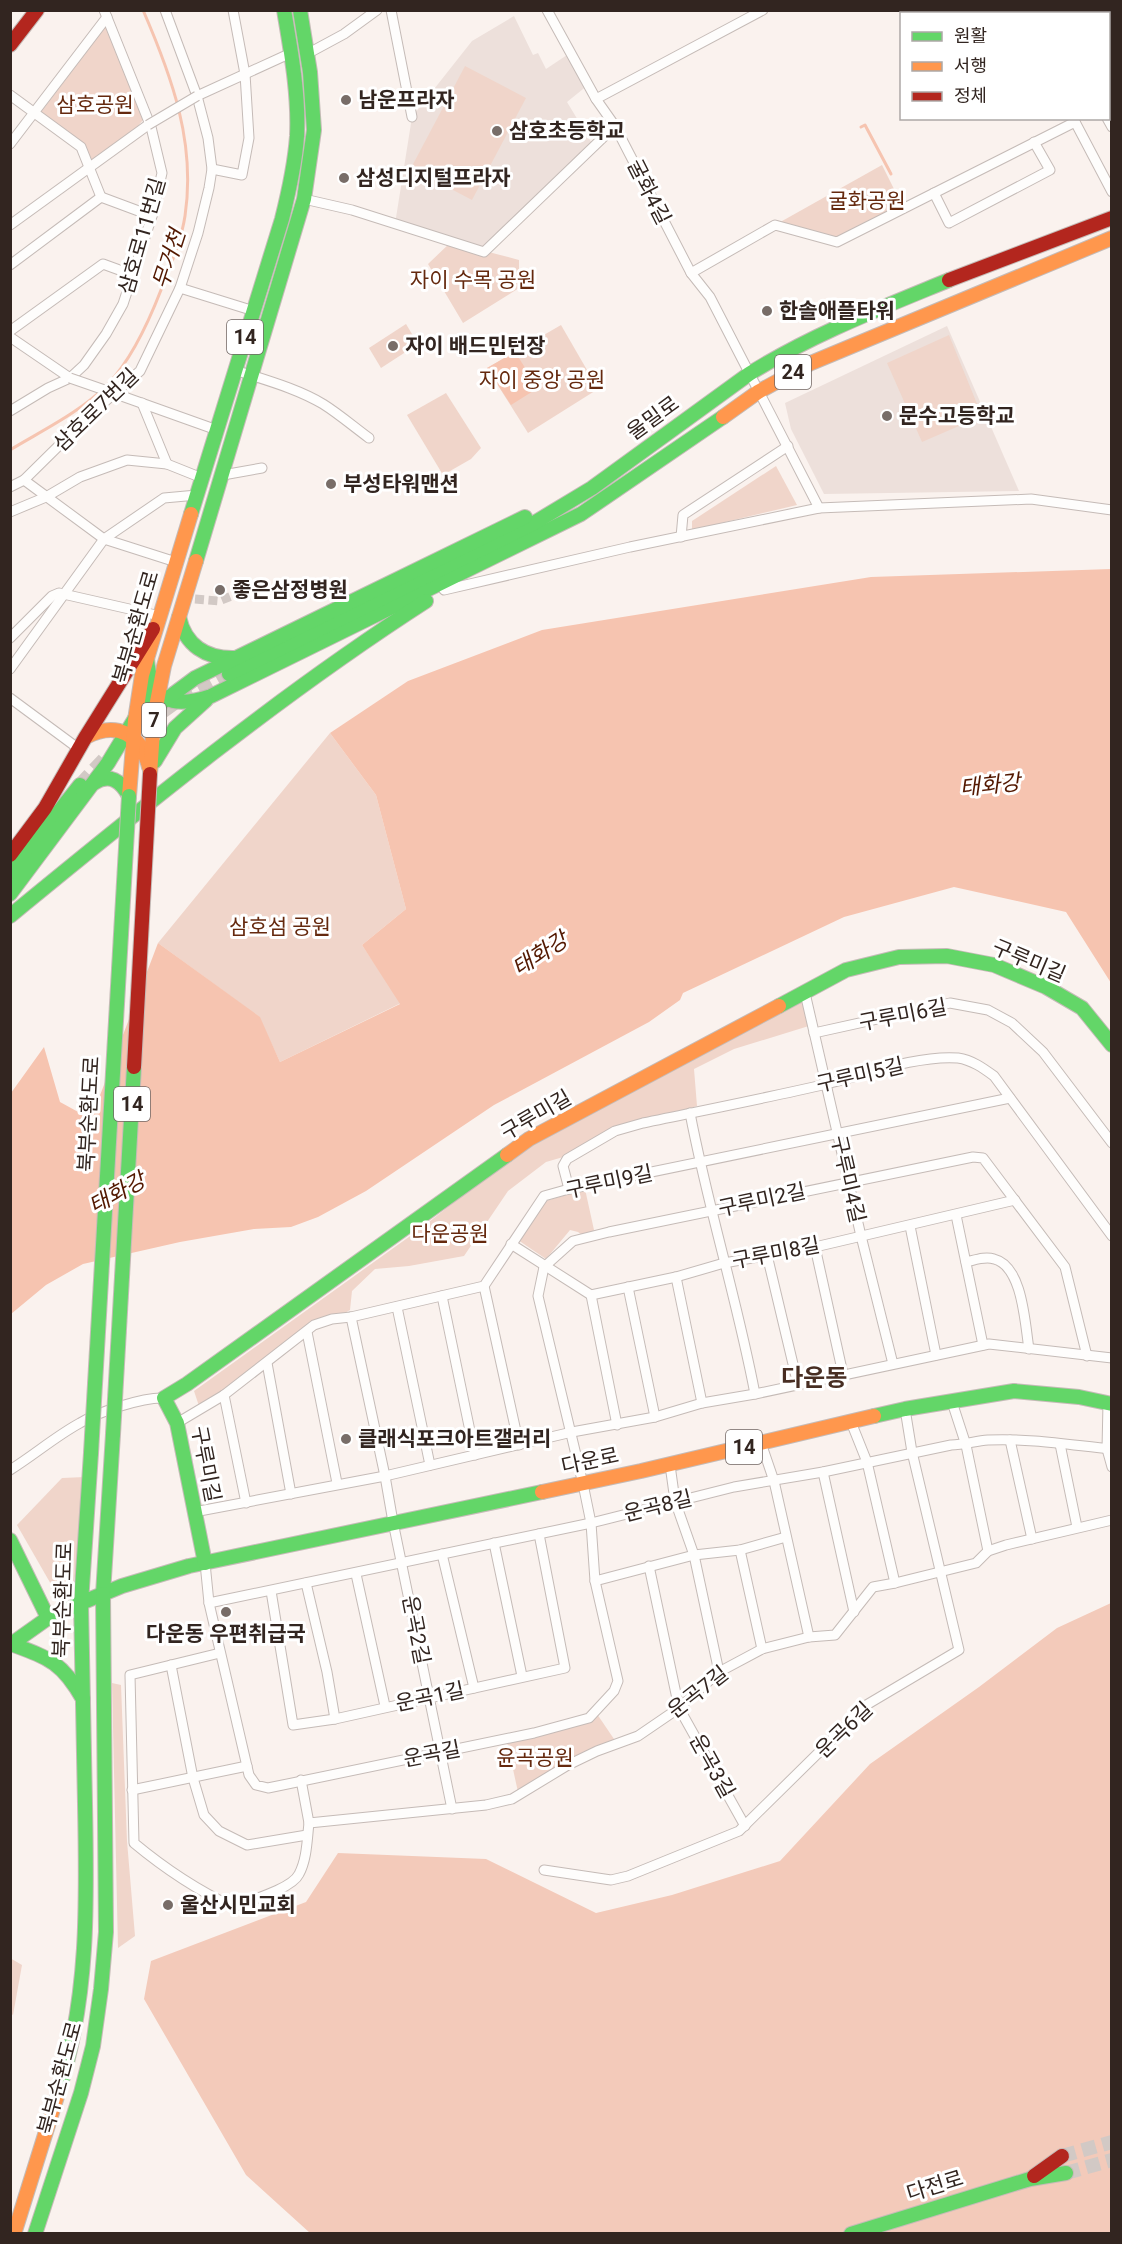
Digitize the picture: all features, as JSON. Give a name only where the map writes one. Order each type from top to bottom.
[{"type":"main road","points":[[13,36],[37,10]]},
{"type":"main road","name":"북부순환도로","points":[[14,2234],[64,2075],[84,1967],[86,1920],[81,1603],[132,737],[138,695],[147,657],[282,219],[295,156],[297,104],[284,10]]},
{"type":"main road","name":"북부순환도로","points":[[35,2234],[84,2081],[100,2005],[104,1970],[106,1932],[103,1594],[155,709],[164,666],[179,617],[190,598],[223,475],[304,199],[314,130],[313,102],[300,10]]},
{"type":"main road","name":"울밀로","points":[[229,674],[515,534],[636,457],[749,374],[803,343],[893,303],[1112,218]]},
{"type":"main road","name":"울밀로","points":[[500,555],[604,500],[758,392],[811,363],[1112,238]]},
{"type":"main road","points":[[135,720],[160,692],[238,658],[582,489],[636,457]]},
{"type":"main road","points":[[10,916],[64,870],[315,675],[362,642],[500,555]]},
{"type":"main road","points":[[147,657],[148,672],[160,692],[178,703],[210,696],[500,555]]},
{"type":"main road","points":[[10,855],[45,808],[160,616]]},
{"type":"main road","points":[[179,617],[184,632],[198,650],[216,658],[238,658]]},
{"type":"main road","points":[[150,774],[167,739],[183,719],[210,696]]},
{"type":"main road","points":[[10,873],[155,709]]},
{"type":"main road","points":[[82,743],[93,732],[114,728],[132,737],[147,756],[150,774]]},
{"type":"main road","points":[[10,894],[86,785],[101,778],[114,778],[123,785],[129,796]]},
{"type":"main road","name":"구루미길","points":[[205,1563],[177,1423],[164,1398],[196,1378],[530,1139],[846,970],[899,957],[947,956],[994,965],[1046,987],[1082,1008],[1112,1045]]},
{"type":"main road","name":"다운로","points":[[53,1616],[157,1574],[393,1522],[583,1484],[904,1409],[1014,1391],[1079,1397],[1110,1403]]},
{"type":"main road","points":[[10,1540],[53,1616]]},
{"type":"main road","points":[[11,1645],[53,1616],[75,1594],[84,1573]]},
{"type":"main road","points":[[11,1645],[43,1656],[63,1668],[83,1699]]},
{"type":"main road","name":"다전로","points":[[1030,2179],[1062,2156]]},
{"type":"main road","name":"다전로","points":[[851,2234],[1030,2179],[1066,2173]]},
{"type":"street","name":"삼호로7번길","points":[[10,487],[24,480],[94,411],[140,371],[180,288],[204,211],[212,169],[208,138],[197,96],[165,10]]},
{"type":"street","points":[[212,169],[242,175],[249,138],[245,74],[233,10]]},
{"type":"street","points":[[307,54],[344,34],[377,10]]},
{"type":"street","points":[[391,10],[412,117]]},
{"type":"street","name":"굴화4길","points":[[547,10],[596,99],[615,126],[691,273],[710,297],[819,508]]},
{"type":"street","points":[[596,99],[763,10]]},
{"type":"street","name":"삼호로11번길","points":[[10,144],[105,14]]},
{"type":"street","name":"삼호로11번길","points":[[10,411],[48,388],[70,378],[84,365],[106,334],[123,304],[152,216],[162,173],[151,127],[105,14]]},
{"type":"street","points":[[10,225],[148,125],[197,96],[291,53]]},
{"type":"street","points":[[10,95],[81,147],[101,197],[152,216]]},
{"type":"street","points":[[691,273],[775,225],[837,242],[1074,120],[1112,192]]},
{"type":"street","points":[[304,199],[352,210],[484,252],[615,126]]},
{"type":"street","points":[[934,193],[950,223],[1050,170],[1034,142]]},
{"type":"street","points":[[10,265],[101,197]]},
{"type":"street","points":[[10,331],[103,264],[133,275]]},
{"type":"street","points":[[180,288],[254,311]]},
{"type":"street","points":[[10,337],[70,378],[217,430]]},
{"type":"street","points":[[235,370],[308,396],[326,406],[369,438]]},
{"type":"street","points":[[142,403],[167,464]]},
{"type":"street","points":[[681,537],[683,515],[788,446]]},
{"type":"street","points":[[10,512],[46,497],[80,477],[127,460],[167,464],[202,478]]},
{"type":"street","points":[[223,475],[262,468]]},
{"type":"street","points":[[24,480],[104,539],[176,562]]},
{"type":"street","points":[[10,669],[104,539],[164,498],[197,495]]},
{"type":"street","points":[[444,590],[819,508],[1031,500],[1112,510]]},
{"type":"street","points":[[10,638],[52,596],[59,593],[160,616]]},
{"type":"street","points":[[11,700],[82,743]]},
{"type":"street","name":"구루미4길","points":[[805,993],[893,1364]]},
{"type":"street","name":"구루미6길","points":[[814,1033],[950,1004],[988,1010],[1012,1023],[1043,1052],[1112,1143]]},
{"type":"street","name":"구루미5길","points":[[569,1189],[563,1166],[567,1159],[615,1131],[910,1064],[959,1058],[977,1064],[994,1076],[1112,1236]]},
{"type":"street","name":"구루미9길","points":[[484,1286],[544,1196],[1010,1098]]},
{"type":"street","points":[[690,1113],[699,1162],[742,1328],[755,1394]]},
{"type":"street","name":"구루미2길","points":[[544,1267],[573,1241],[973,1156],[983,1158],[1065,1267],[1087,1356]]},
{"type":"street","name":"구루미8길","points":[[591,1295],[676,1277],[724,1263],[815,1247],[910,1226],[1015,1200]]},
{"type":"street","points":[[956,1215],[983,1345]]},
{"type":"street","points":[[910,1226],[936,1355]]},
{"type":"street","points":[[511,1244],[591,1295],[617,1425]]},
{"type":"street","points":[[815,1247],[843,1374]]},
{"type":"street","points":[[767,1255],[798,1385]]},
{"type":"street","points":[[966,1262],[986,1258],[996,1259],[1005,1264],[1020,1293],[1029,1349]]},
{"type":"street","points":[[544,1267],[538,1296],[583,1484]]},
{"type":"street","points":[[676,1277],[702,1403]]},
{"type":"street","points":[[177,1423],[224,1395],[315,1325],[332,1319],[351,1317],[484,1286],[519,1445]]},
{"type":"street","points":[[628,1287],[655,1417]]},
{"type":"street","points":[[442,1296],[474,1455]]},
{"type":"street","points":[[397,1306],[430,1465]]},
{"type":"street","name":"운곡2길","points":[[351,1317],[452,1809]]},
{"type":"street","points":[[307,1332],[337,1483]]},
{"type":"street","points":[[194,1512],[337,1483],[385,1476],[572,1432],[655,1417],[702,1403],[755,1394],[983,1345],[1112,1358]]},
{"type":"street","points":[[267,1363],[291,1494]]},
{"type":"street","points":[[224,1395],[246,1503]]},
{"type":"street","points":[[10,1470],[81,1422],[128,1404],[155,1397],[164,1398]]},
{"type":"street","points":[[952,1402],[966,1445],[988,1551]]},
{"type":"street","points":[[1110,1403],[1109,1449],[1112,1467]]},
{"type":"street","name":"운곡6길","points":[[544,1870],[611,1880],[628,1876],[739,1831],[868,1704],[959,1650],[904,1409]]},
{"type":"street","points":[[851,1422],[867,1462],[895,1583]]},
{"type":"street","name":"운곡8길","points":[[209,1604],[539,1534],[675,1500],[951,1445],[966,1445],[986,1440],[1010,1440],[1109,1449]]},
{"type":"street","points":[[1010,1440],[1032,1539]]},
{"type":"street","points":[[761,1443],[774,1481],[800,1587],[809,1637]]},
{"type":"street","points":[[1060,1444],[1077,1527]]},
{"type":"street","points":[[669,1465],[675,1500],[694,1555],[720,1672]]},
{"type":"street","points":[[823,1472],[854,1612]]},
{"type":"street","name":"운곡길","points":[[205,1563],[209,1604],[220,1653],[249,1775],[256,1785],[268,1788],[534,1734],[589,1718],[614,1691],[618,1681],[595,1581],[591,1522],[583,1484]]},
{"type":"street","name":"운곡7길","points":[[309,1823],[486,1805],[513,1799],[568,1765],[597,1751],[639,1736],[679,1707],[720,1672],[762,1649],[809,1637],[835,1635],[873,1587],[976,1563],[988,1551],[1112,1520]]},
{"type":"street","name":"운곡1길","points":[[271,1591],[293,1725],[335,1719],[385,1706],[565,1668],[539,1534]]},
{"type":"street","points":[[595,1581],[694,1555],[740,1550],[786,1537]]},
{"type":"street","points":[[494,1543],[522,1676]]},
{"type":"street","points":[[740,1550],[762,1649]]},
{"type":"street","points":[[442,1554],[474,1688]]},
{"type":"street","name":"운곡3길","points":[[649,1566],[679,1707],[746,1826]]},
{"type":"street","points":[[356,1574],[385,1706]]},
{"type":"street","points":[[306,1583],[327,1672],[335,1719]]},
{"type":"street","points":[[220,1653],[130,1675],[134,1843],[155,1861],[195,1887],[232,1907],[279,1890],[298,1876],[305,1854],[309,1823],[301,1780]]},
{"type":"street","points":[[171,1665],[193,1778],[204,1815],[219,1831],[247,1845],[308,1834]]},
{"type":"street","points":[[132,1790],[247,1766]]},
{"type":"shaded area","name":"삼호초등학교","points":[[514,16],[533,55],[538,53],[546,69],[570,53],[588,85],[567,102],[593,145],[484,252],[395,224],[412,117],[472,41]]},
{"type":"shaded area","name":"문수고등학교","points":[[947,326],[1019,491],[824,494],[791,429],[785,403]]},
{"type":"shaded area","points":[[1111,1603],[1111,2233],[310,2233],[246,2175],[144,1999],[151,1961],[306,1902],[338,1853],[486,1859],[596,1913],[672,1895],[780,1861],[870,1764],[979,1687],[1057,1628]]},
{"type":"green space","name":"삼호공원","points":[[106,26],[143,120],[91,161],[41,112]]},
{"type":"green space","points":[[465,66],[526,98],[472,200],[411,168]]},
{"type":"green space","name":"굴화공원","points":[[882,165],[904,209],[837,242],[775,225]]},
{"type":"green space","name":"자이 수목 공원","points":[[451,242],[519,260],[519,271],[527,283],[463,323],[428,264]]},
{"type":"green space","name":"자이 배드민턴장","points":[[406,324],[418,344],[381,368],[369,348]]},
{"type":"green space","name":"자이 중앙 공원","points":[[561,325],[598,389],[528,433],[487,368]]},
{"type":"green space","points":[[949,335],[982,416],[922,442],[887,363]]},
{"type":"green space","points":[[446,393],[481,448],[471,459],[443,475],[407,415]]},
{"type":"green space","points":[[776,466],[797,505],[692,530],[692,521]]},
{"type":"green space","name":"삼호섬 공원","points":[[330,733],[376,795],[406,909],[362,945],[401,1003],[280,1062],[259,1017],[158,943]]},
{"type":"green space","name":"다운공원","points":[[805,993],[812,1025],[734,1049],[694,1069],[697,1106],[627,1128],[577,1153],[546,1162],[508,1191],[464,1256],[409,1266],[375,1269],[352,1291],[350,1310],[290,1345],[200,1409],[194,1391],[420,1229],[542,1133]]},
{"type":"green space","points":[[585,1189],[594,1230],[591,1236],[585,1237],[570,1230],[546,1259],[518,1240],[546,1201]]},
{"type":"green space","points":[[85,1477],[80,1556],[71,1592],[56,1593],[17,1525],[62,1478]]},
{"type":"green space","points":[[112,1683],[121,1685],[127,1841],[135,1936],[118,1948]]},
{"type":"green space","name":"윤곡공원","points":[[597,1714],[616,1742],[518,1792],[507,1742]]},
{"type":"green space","points":[[10,1958],[22,1965],[13,2015],[10,2013]]},
{"type":"water","points":[[515,352],[538,388],[511,405],[487,368]]},
{"type":"water","name":"태화강","points":[[1111,569],[1111,983],[1066,912],[954,887],[844,917],[683,993],[680,1000],[649,1022],[494,1105],[366,1191],[318,1217],[291,1227],[254,1229],[180,1242],[83,1264],[46,1285],[11,1314],[11,1093],[44,1047],[60,1102],[91,1119],[158,943],[260,1017],[280,1062],[400,1004],[362,945],[406,909],[376,795],[330,733],[408,681],[542,630],[871,577]]},
{"type":"waterway","name":"무거천","points":[[10,450],[61,420],[108,384],[132,352],[145,327],[178,245],[188,189],[184,136],[172,85],[143,10]]},
{"type":"waterway","points":[[861,127],[865,125],[891,174]]},
{"type":"tunnel","points":[[195,599],[219,601],[239,593]]},
{"type":"tunnel","points":[[129,736],[173,704],[229,674]]},
{"type":"tunnel","points":[[80,785],[108,755]]},
{"type":"tunnel","points":[[1062,2156],[1112,2142]]},
{"type":"tunnel","points":[[1066,2173],[1112,2160]]},
{"type":"traffic: fast","points":[[191,514],[282,219],[295,157],[297,104],[284,10]]},
{"type":"traffic: fast","points":[[196,561],[304,199],[314,130],[310,72],[300,10]]},
{"type":"traffic: fast","points":[[229,674],[534,523],[592,488],[749,374],[773,360],[847,323],[949,280]]},
{"type":"traffic: fast","points":[[147,658],[153,684],[166,698],[185,702],[211,696],[581,514],[723,417]]},
{"type":"traffic: fast","points":[[160,704],[195,678],[525,517]]},
{"type":"traffic: fast","points":[[10,916],[214,752],[318,674],[426,601]]},
{"type":"traffic: fast","points":[[179,617],[186,635],[198,648],[215,656],[235,658]]},
{"type":"traffic: fast","points":[[10,894],[108,763],[159,679]]},
{"type":"traffic: fast","points":[[155,761],[175,728],[206,700]]},
{"type":"traffic: fast","points":[[94,783],[105,779],[115,780],[129,796]]},
{"type":"traffic: fast","points":[[10,873],[80,785]]},
{"type":"traffic: fast","points":[[91,1453],[129,796]]},
{"type":"traffic: fast","points":[[779,1006],[846,970],[899,957],[947,956],[994,965],[1046,987],[1082,1008],[1112,1045]]},
{"type":"traffic: fast","points":[[113,1434],[134,1067]]},
{"type":"traffic: fast","points":[[205,1563],[177,1423],[164,1398],[187,1384],[507,1155]]},
{"type":"traffic: fast","points":[[874,1416],[1014,1391],[1079,1397],[1112,1404]]},
{"type":"traffic: fast","points":[[103,1594],[113,1434]]},
{"type":"traffic: fast","points":[[91,1453],[81,1603],[122,1586],[189,1566],[542,1492]]},
{"type":"traffic: fast","points":[[10,1540],[48,1618]]},
{"type":"traffic: fast","points":[[35,2234],[81,2093],[93,2046],[101,1989],[106,1932],[103,1594]]},
{"type":"traffic: fast","points":[[10,1645],[48,1618],[81,1603],[86,1913],[76,2020],[59,2090]]},
{"type":"traffic: fast","points":[[11,1644],[35,1653],[61,1669],[83,1699]]},
{"type":"traffic: fast","points":[[851,2234],[1030,2179],[1066,2173]]},
{"type":"traffic: slow","points":[[723,417],[758,392],[811,363],[1112,238]]},
{"type":"traffic: slow","points":[[129,796],[135,720],[142,675],[191,514]]},
{"type":"traffic: slow","points":[[150,774],[154,717],[164,666],[196,561]]},
{"type":"traffic: slow","points":[[86,737],[108,730],[126,734],[140,746],[149,767]]},
{"type":"traffic: slow","points":[[507,1155],[529,1139],[779,1006]]},
{"type":"traffic: slow","points":[[542,1492],[874,1416]]},
{"type":"traffic: slow","points":[[14,2234],[59,2090]]},
{"type":"traffic: jam","points":[[10,45],[37,10]]},
{"type":"traffic: jam","points":[[949,280],[1112,218]]},
{"type":"traffic: jam","points":[[10,855],[45,808],[85,738],[153,629]]},
{"type":"traffic: jam","points":[[134,1067],[150,774]]},
{"type":"traffic: jam","points":[[1034,2176],[1062,2156]]},
{"type":"place","name":"남운프라자","points":[[346,100]]},
{"type":"place","name":"삼호초등학교","points":[[497,131]]},
{"type":"place","name":"삼성디지털프라자","points":[[344,178]]},
{"type":"place","name":"한솔애플타워","points":[[767,311]]},
{"type":"place","name":"자이 배드민턴장","points":[[393,346]]},
{"type":"place","name":"문수고등학교","points":[[887,416]]},
{"type":"place","name":"부성타워맨션","points":[[331,484]]},
{"type":"place","name":"좋은삼정병원","points":[[220,590]]},
{"type":"place","name":"클래식포크아트갤러리","points":[[346,1439]]},
{"type":"place","name":"다운동 우편취급국","points":[[226,1612]]},
{"type":"place","name":"울산시민교회","points":[[168,1905]]},
{"type":"district","name":"다운동","points":[[814,1378]]}]
